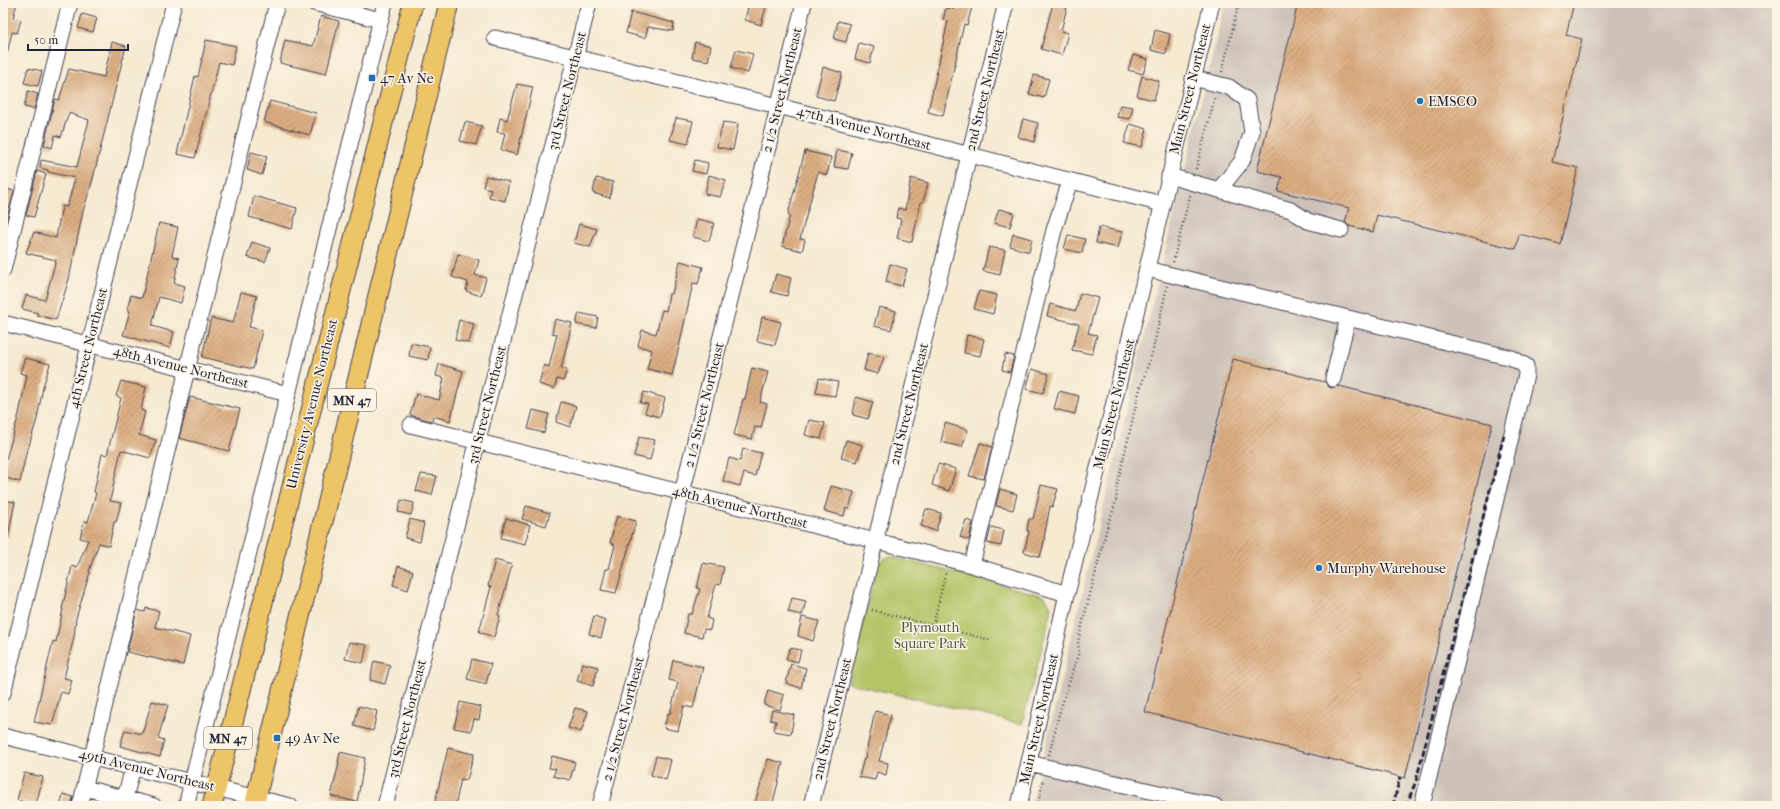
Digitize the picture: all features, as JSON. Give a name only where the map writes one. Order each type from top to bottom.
[{"type":"main road","name":"University Avenue Northeast","points":[[212,806],[413,3]]},
{"type":"main road","name":"MN 47","points":[[255,802],[448,3]]},
{"type":"street","points":[[3,270],[70,3]]},
{"type":"street","name":"4th Street Northeast","points":[[3,693],[174,3]]},
{"type":"street","points":[[80,806],[277,3]]},
{"type":"street","points":[[314,3],[380,20]]},
{"type":"street","name":"University Avenue Northeast","points":[[186,806],[385,3]]},
{"type":"street","name":"3rd Street Northeast","points":[[385,806],[589,3]]},
{"type":"street","name":"2 1/2 Street Northeast","points":[[600,806],[682,493],[804,3]]},
{"type":"street","name":"2nd Street Northeast","points":[[811,806],[1006,3]]},
{"type":"street","name":"Main Street Northeast","points":[[1019,806],[1067,594],[1212,3]]},
{"type":"street","name":"47th Avenue Northeast","points":[[496,38],[778,106],[969,156],[1162,204]]},
{"type":"street","points":[[1193,78],[1219,83],[1229,87],[1247,100],[1252,132],[1242,161],[1219,190]]},
{"type":"street","points":[[1169,176],[1193,184],[1291,210],[1308,221],[1341,230]]},
{"type":"street","points":[[972,565],[1054,230],[1070,180]]},
{"type":"street","points":[[1146,269],[1512,358],[1526,366],[1526,376],[1422,806]]},
{"type":"street","points":[[1333,379],[1348,318]]},
{"type":"street","name":"48th Avenue Northeast","points":[[3,323],[288,394]]},
{"type":"street","name":"48th Avenue Northeast","points":[[411,425],[972,565],[1067,594]]},
{"type":"street","name":"49th Avenue Northeast","points":[[3,736],[237,793],[255,802],[290,806]]},
{"type":"street","points":[[1029,763],[1215,806]]},
{"type":"street","points":[[125,798],[133,767]]},
{"type":"street","points":[[85,788],[154,806]]},
{"type":"path","points":[[1038,806],[1053,735],[1079,652],[1078,641],[1109,520],[1117,502],[1117,486],[1139,392],[1153,350],[1170,274],[1239,3]]},
{"type":"path","points":[[933,625],[946,571]]},
{"type":"path","points":[[860,606],[990,640]]},
{"type":"shaded area","points":[[1225,3],[1777,3],[1777,806],[1031,806]]},
{"type":"green space","name":"Plymouth Square Park","points":[[889,556],[1045,596],[1052,609],[1022,724],[848,683],[878,563]]},
{"type":"building","points":[[3,3],[17,3],[13,18],[21,20],[17,33],[12,32],[7,54],[3,54]]},
{"type":"building","points":[[749,3],[767,3],[761,25],[745,20]]},
{"type":"building","points":[[955,3],[972,7],[967,25],[964,24],[943,116],[928,112],[948,21],[943,20],[946,8],[954,9]]},
{"type":"building","points":[[1053,3],[1068,3],[1061,31],[1068,33],[1062,55],[1041,49]]},
{"type":"building","name":"EMSCO","points":[[1298,3],[1574,3],[1566,35],[1582,39],[1552,162],[1578,168],[1560,244],[1519,234],[1516,249],[1377,215],[1373,232],[1349,226],[1345,222],[1349,208],[1278,191],[1282,177],[1257,171]]},
{"type":"building","points":[[631,12],[674,23],[673,31],[648,27],[645,38],[626,33]]},
{"type":"building","points":[[82,14],[97,18],[93,32],[78,28]]},
{"type":"building","points":[[321,16],[339,21],[326,74],[280,63],[285,40],[313,46]]},
{"type":"building","points":[[838,21],[850,24],[846,42],[834,39]]},
{"type":"building","points":[[1155,30],[1170,34],[1166,54],[1151,50]]},
{"type":"building","points":[[206,40],[236,46],[232,65],[219,62],[195,158],[177,154],[195,76],[198,77]]},
{"type":"building","points":[[112,42],[126,46],[92,182],[83,211],[69,279],[56,320],[22,309],[26,295],[45,300],[56,260],[26,253],[34,232],[56,238],[62,206],[67,207],[75,178],[48,172],[48,170],[40,168],[41,160],[77,167],[89,120],[69,113],[61,137],[55,135],[52,148],[44,145],[55,99],[59,100],[69,69],[104,77]]},
{"type":"building","points":[[695,42],[711,46],[708,61],[692,58]]},
{"type":"building","points":[[859,43],[874,47],[870,63],[855,59]]},
{"type":"building","points":[[736,50],[753,54],[748,73],[731,68]]},
{"type":"building","points":[[1133,55],[1148,59],[1143,74],[1128,70]]},
{"type":"building","points":[[823,67],[842,73],[834,101],[816,96]]},
{"type":"building","points":[[28,68],[42,71],[38,86],[24,83]]},
{"type":"building","points":[[1034,75],[1049,79],[1044,98],[1029,94]]},
{"type":"building","points":[[1142,76],[1159,81],[1154,100],[1137,96]]},
{"type":"building","points":[[517,84],[533,87],[517,155],[501,150],[505,133],[497,132],[500,118],[507,120]]},
{"type":"building","points":[[28,91],[38,94],[34,109],[24,107]]},
{"type":"building","points":[[270,101],[316,113],[310,135],[264,122]]},
{"type":"building","points":[[1120,105],[1133,107],[1130,119],[1117,117]]},
{"type":"building","points":[[676,118],[693,121],[688,144],[670,140]]},
{"type":"building","points":[[1023,119],[1038,123],[1034,142],[1018,137]]},
{"type":"building","points":[[465,122],[482,126],[476,145],[460,141]]},
{"type":"building","points":[[723,122],[738,124],[733,150],[717,147]]},
{"type":"building","points":[[1130,124],[1147,129],[1142,147],[1124,143]]},
{"type":"building","points":[[837,150],[852,153],[848,169],[834,167]]},
{"type":"building","points":[[805,151],[831,157],[827,175],[818,172],[800,239],[805,240],[802,251],[782,246],[790,215],[788,214]]},
{"type":"building","points":[[251,152],[267,156],[262,175],[247,170]]},
{"type":"building","points":[[695,160],[708,163],[706,174],[692,171]]},
{"type":"building","points":[[37,171],[46,174],[34,217],[26,215]]},
{"type":"building","points":[[709,175],[726,180],[720,197],[705,194]]},
{"type":"building","points":[[486,176],[509,182],[505,201],[489,197],[491,189],[483,187]]},
{"type":"building","points":[[596,178],[613,182],[610,198],[593,193]]},
{"type":"building","points":[[911,178],[928,183],[923,202],[921,202],[912,242],[897,238],[901,219],[896,218],[898,208],[905,210]]},
{"type":"building","points":[[3,188],[14,191],[3,233]]},
{"type":"building","points":[[254,196],[297,208],[292,229],[249,217]]},
{"type":"building","points":[[999,209],[1014,213],[1010,227],[994,223]]},
{"type":"building","points":[[697,219],[714,223],[709,241],[693,237]]},
{"type":"building","points":[[159,223],[178,227],[172,256],[179,258],[174,283],[185,286],[181,303],[159,297],[152,326],[174,332],[170,348],[123,335],[130,311],[127,310],[131,295],[142,298]]},
{"type":"building","points":[[579,224],[597,229],[590,247],[574,243]]},
{"type":"building","points":[[1099,227],[1122,232],[1118,248],[1096,243]]},
{"type":"building","points":[[1013,234],[1032,239],[1029,252],[1010,246]]},
{"type":"building","points":[[1068,235],[1085,239],[1082,253],[1064,249]]},
{"type":"building","points":[[252,242],[270,248],[265,262],[247,257]]},
{"type":"building","points":[[989,247],[1005,250],[1000,275],[983,271]]},
{"type":"building","points":[[458,254],[479,260],[475,275],[486,278],[481,296],[466,291],[468,282],[452,277]]},
{"type":"building","points":[[680,261],[703,267],[698,284],[693,283],[672,375],[647,369],[652,350],[638,346],[642,330],[656,334],[662,310],[666,311],[669,294],[672,294]]},
{"type":"building","points":[[890,264],[907,269],[902,286],[886,282]]},
{"type":"building","points":[[776,274],[791,278],[787,296],[771,292]]},
{"type":"building","points":[[979,291],[997,295],[993,314],[974,309]]},
{"type":"building","points":[[241,292],[257,296],[249,327],[262,330],[253,369],[202,357],[211,318],[233,323]]},
{"type":"building","points":[[1080,293],[1098,298],[1088,333],[1097,335],[1092,354],[1072,350],[1079,324],[1047,316],[1050,304],[1076,311]]},
{"type":"building","points":[[879,307],[896,311],[891,330],[874,326]]},
{"type":"building","points":[[579,313],[598,317],[596,328],[576,324]]},
{"type":"building","points":[[762,317],[781,322],[775,345],[757,341]]},
{"type":"building","points":[[555,319],[572,323],[561,369],[567,370],[563,381],[557,379],[554,389],[539,384],[544,365],[549,367],[557,334],[552,333]]},
{"type":"building","points":[[459,320],[474,324],[469,343],[455,340]]},
{"type":"building","points":[[967,335],[984,339],[980,356],[964,353]]},
{"type":"building","points":[[411,343],[430,347],[428,360],[409,356]]},
{"type":"building","points":[[868,353],[884,357],[878,374],[864,370]]},
{"type":"building","points":[[1005,354],[1014,356],[1010,372],[1002,370]]},
{"type":"building","points":[[25,358],[50,364],[43,387],[37,419],[27,449],[20,482],[3,477],[3,470],[19,414],[27,375],[20,373]]},
{"type":"building","name":"Murphy Warehouse","points":[[1233,359],[1325,382],[1330,388],[1339,386],[1492,424],[1405,778],[1145,712]]},
{"type":"building","points":[[439,364],[463,371],[450,421],[433,416],[432,421],[410,415],[416,394],[439,400],[444,378],[436,376]]},
{"type":"building","points":[[752,368],[768,372],[760,402],[767,404],[761,428],[755,427],[752,439],[734,435],[743,399],[745,399]]},
{"type":"building","points":[[1032,369],[1049,374],[1043,393],[1026,389]]},
{"type":"building","points":[[819,378],[838,382],[835,396],[816,393]]},
{"type":"building","points":[[121,381],[146,387],[141,410],[145,412],[139,435],[156,440],[150,458],[121,450],[110,501],[121,503],[116,522],[114,522],[109,546],[99,543],[89,571],[90,572],[76,618],[74,637],[64,678],[72,680],[68,694],[61,692],[52,725],[34,722],[53,641],[56,642],[72,566],[77,568],[88,540],[80,538],[84,521],[88,522],[96,493],[94,492],[102,454],[107,455],[121,398],[116,396]]},
{"type":"building","points":[[1059,391],[1079,396],[1075,414],[1054,409]]},
{"type":"building","points":[[644,392],[665,398],[660,417],[645,413],[648,404],[640,403]]},
{"type":"building","points":[[190,397],[240,409],[229,451],[179,438]]},
{"type":"building","points":[[856,397],[873,402],[868,419],[853,415]]},
{"type":"building","points":[[561,402],[576,406],[570,427],[556,422]]},
{"type":"building","points":[[533,410],[549,414],[544,433],[528,429]]},
{"type":"building","points":[[809,420],[825,423],[821,439],[805,435]]},
{"type":"building","points":[[945,423],[968,430],[962,447],[941,442]]},
{"type":"building","points":[[639,437],[655,440],[650,460],[634,456]]},
{"type":"building","points":[[846,440],[862,445],[857,462],[841,458]]},
{"type":"building","points":[[980,443],[992,447],[984,479],[969,476]]},
{"type":"building","points":[[743,449],[761,453],[755,476],[744,473],[740,486],[723,481],[729,458],[740,461]]},
{"type":"building","points":[[938,464],[956,469],[949,491],[932,485]]},
{"type":"building","points":[[421,474],[437,476],[432,495],[416,491]]},
{"type":"building","points":[[1041,485],[1058,489],[1052,507],[1050,506],[1045,538],[1040,557],[1024,552],[1029,531],[1027,531],[1029,519],[1033,519]]},
{"type":"building","points":[[831,486],[854,492],[849,509],[846,508],[844,516],[824,511]]},
{"type":"building","points":[[1000,489],[1017,494],[1013,510],[996,506]]},
{"type":"building","points":[[3,500],[15,502],[8,537],[3,537]]},
{"type":"building","points":[[401,500],[414,503],[411,515],[398,512]]},
{"type":"building","points":[[526,506],[550,513],[546,526],[522,519]]},
{"type":"building","points":[[926,509],[941,513],[936,531],[921,526]]},
{"type":"building","points":[[617,516],[636,521],[616,593],[601,590],[606,569],[609,569],[615,545],[610,543]]},
{"type":"building","points":[[506,518],[530,525],[525,544],[501,538]]},
{"type":"building","points":[[410,519],[424,523],[420,542],[405,538]]},
{"type":"building","points":[[966,520],[973,522],[969,540],[960,537]]},
{"type":"building","points":[[991,527],[1004,530],[1001,546],[987,543]]},
{"type":"building","points":[[495,560],[512,565],[498,615],[500,616],[494,637],[479,632],[491,587],[488,586]]},
{"type":"building","points":[[703,563],[724,567],[720,585],[716,584],[707,618],[712,620],[710,630],[704,629],[702,637],[684,633],[688,614],[692,614],[700,589],[697,588]]},
{"type":"building","points":[[398,566],[413,571],[408,590],[393,585]]},
{"type":"building","points":[[792,598],[806,601],[802,615],[788,612]]},
{"type":"building","points":[[146,608],[159,611],[155,627],[190,636],[183,665],[127,652],[137,610],[145,612]]},
{"type":"building","points":[[594,616],[606,620],[601,638],[589,634]]},
{"type":"building","points":[[802,617],[819,621],[813,641],[798,636]]},
{"type":"building","points":[[349,642],[367,645],[363,663],[345,659]]},
{"type":"building","points":[[790,648],[801,650],[798,662],[786,659]]},
{"type":"building","points":[[472,659],[491,664],[486,684],[467,679]]},
{"type":"building","points":[[673,660],[703,667],[693,708],[684,706],[678,731],[664,728],[668,713],[670,714],[678,682],[669,680]]},
{"type":"building","points":[[374,661],[390,665],[385,684],[370,680]]},
{"type":"building","points":[[582,663],[598,667],[593,686],[577,681]]},
{"type":"building","points":[[791,664],[806,668],[801,688],[786,683]]},
{"type":"building","points":[[768,690],[784,695],[780,710],[764,705]]},
{"type":"building","points":[[152,701],[168,705],[158,738],[164,740],[160,757],[120,746],[125,730],[142,734]]},
{"type":"building","points":[[460,702],[481,707],[479,720],[474,719],[471,731],[454,728]]},
{"type":"building","points":[[359,706],[377,711],[373,731],[354,726]]},
{"type":"building","points":[[575,708],[588,711],[581,732],[568,728]]},
{"type":"building","points":[[772,710],[794,715],[791,734],[774,731],[776,721],[770,720]]},
{"type":"building","points":[[875,711],[891,715],[879,761],[888,763],[886,775],[877,772],[875,780],[859,777],[865,758]]},
{"type":"building","points":[[448,748],[474,754],[467,780],[461,779],[455,806],[434,806]]},
{"type":"building","points":[[340,752],[365,758],[357,802],[331,796],[339,763]]},
{"type":"building","points":[[552,756],[575,762],[570,780],[553,776],[556,769],[549,768]]},
{"type":"building","points":[[656,756],[671,760],[666,780],[651,775]]},
{"type":"building","points":[[768,759],[783,763],[772,806],[754,806]]},
{"type":"building","points":[[24,773],[43,777],[36,805],[17,800]]},
{"type":"building","points":[[63,794],[73,797],[71,806],[60,806]]},
{"type":"railway","points":[[1406,806],[1416,781],[1504,435]]},
{"type":"railway","points":[[1393,806],[1400,777]]},
{"type":"place","name":"47 Av Ne","points":[[372,78]]},
{"type":"place","name":"EMSCO","points":[[1420,101]]},
{"type":"place","name":"Murphy Warehouse","points":[[1319,568]]},
{"type":"place","name":"49 Av Ne","points":[[277,738]]}]
